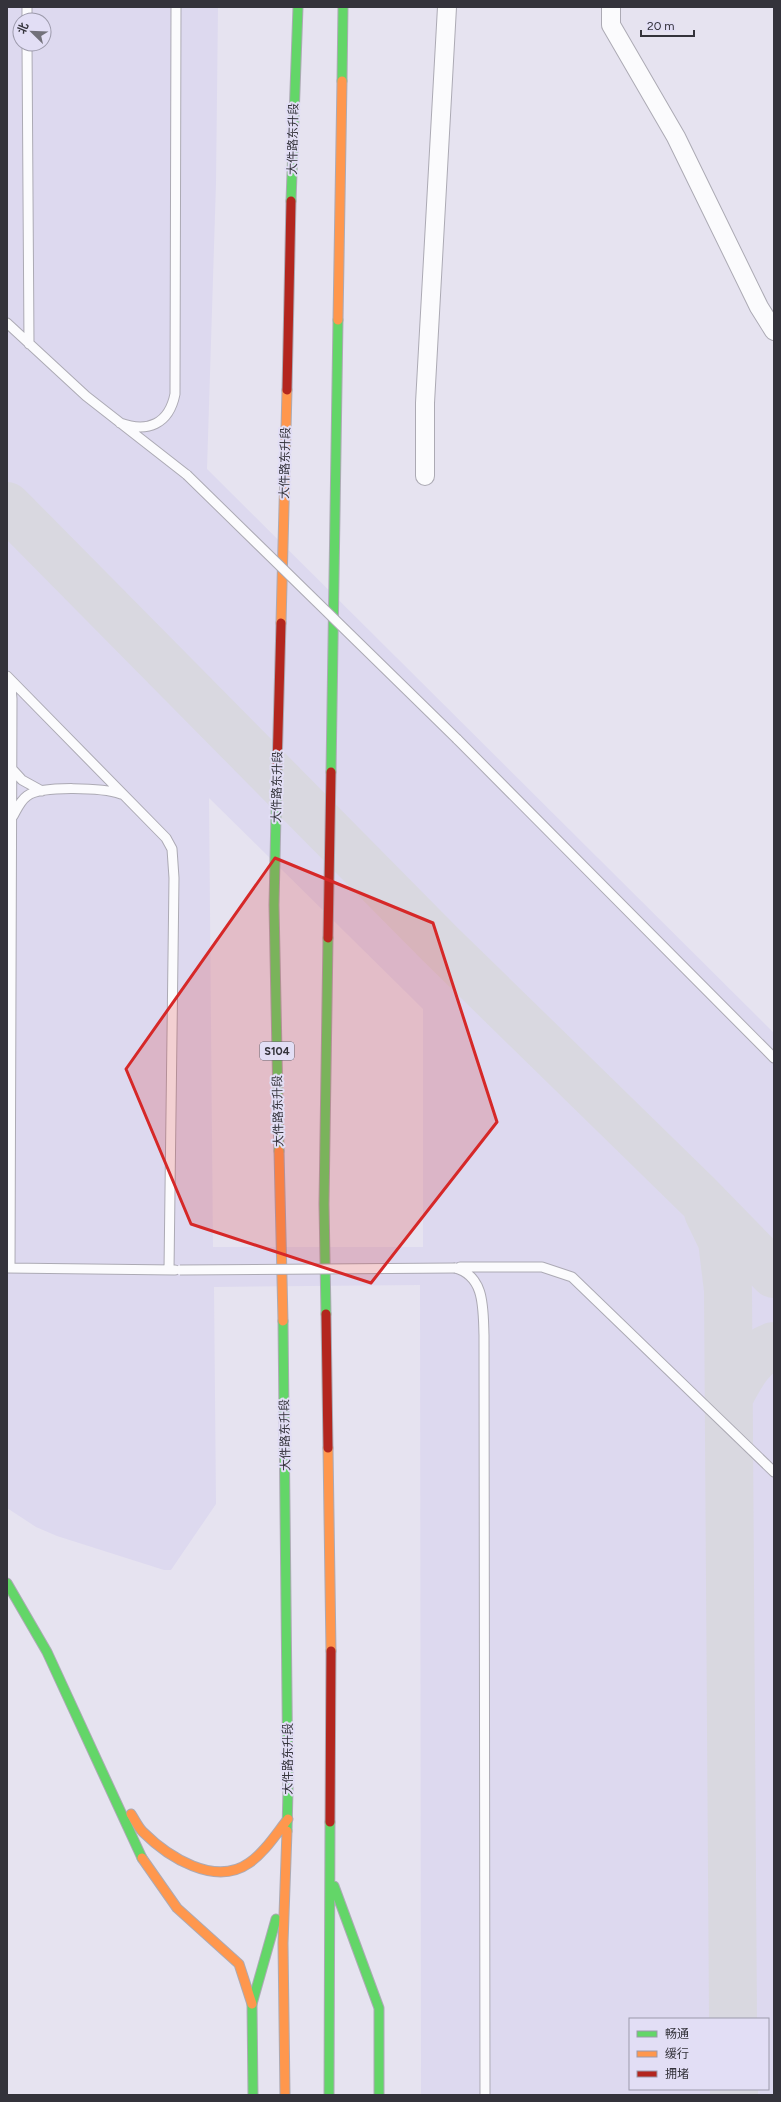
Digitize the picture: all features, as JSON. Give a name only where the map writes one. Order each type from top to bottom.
[{"type":"main road","name":"大件路东升段","points":[[285,2095],[283,1943],[288,1819],[283,1325],[274,905],[294,94],[298,7]]},
{"type":"main road","points":[[329,2095],[331,1602],[324,1204],[343,7]]},
{"type":"main road","points":[[7,1583],[47,1652],[144,1863],[177,1908],[239,1964],[252,2004]]},
{"type":"main road","points":[[92,1750],[142,1831],[170,1854],[202,1870],[226,1874],[248,1864],[288,1819]]},
{"type":"main road","points":[[329,1873],[379,2008],[379,2095]]},
{"type":"main road","points":[[253,2095],[252,2004],[286,1887]]},
{"type":"street","points":[[425,476],[425,403],[447,7]]},
{"type":"street","points":[[612,7],[611,25],[676,137],[759,307],[774,331]]},
{"type":"lane","points":[[120,423],[133,427],[151,426],[168,414],[173,405],[175,394],[176,7]]},
{"type":"lane","points":[[27,52],[29,344]]},
{"type":"lane","points":[[7,323],[86,396],[187,475],[457,739],[774,1058]]},
{"type":"lane","points":[[7,677],[11,686],[12,699],[9,1268],[180,1270],[542,1267],[572,1276],[774,1472]]},
{"type":"lane","points":[[7,677],[166,838],[172,848],[174,878],[169,1270]]},
{"type":"lane","points":[[12,769],[22,780],[42,791]]},
{"type":"lane","points":[[12,817],[20,803],[28,795],[42,791],[96,788],[112,791],[125,796]]},
{"type":"lane","points":[[455,1268],[466,1271],[477,1285],[481,1295],[484,1335],[485,2095]]},
{"type":"highlighted area","points":[[275,858],[433,923],[497,1122],[371,1283],[191,1224],[126,1069]]},
{"type":"shaded area","points":[[7,7],[218,7],[216,183],[207,469],[774,1033],[774,2095],[421,2095],[420,1285],[214,1287],[216,1504],[171,1570],[164,1570],[57,1536],[36,1527],[7,1508]],"holes":[[[209,798],[423,1009],[423,1247],[213,1247]]]},
{"type":"taxiway","points":[[7,506],[440,944],[699,1197],[774,1274]]},
{"type":"taxiway","points":[[708,1212],[722,1241],[728,1290],[733,2018]]},
{"type":"taxiway","points":[[729,1397],[742,1374],[753,1360],[766,1349],[774,1346]]},
{"type":"taxiway","points":[[734,2090],[734,2095]]},
{"type":"traffic: fast","points":[[291,201],[298,7]]},
{"type":"traffic: fast","points":[[342,81],[343,7]]},
{"type":"traffic: fast","points":[[331,772],[338,320]]},
{"type":"traffic: fast","points":[[277,768],[274,905],[279,1151]]},
{"type":"traffic: fast","points":[[326,1314],[324,1204],[328,938]]},
{"type":"traffic: fast","points":[[283,1321],[288,1790],[287,1831]]},
{"type":"traffic: fast","points":[[7,1583],[47,1652],[142,1858]]},
{"type":"traffic: fast","points":[[329,2095],[330,1822]]},
{"type":"traffic: fast","points":[[334,1886],[379,2008],[379,2095]]},
{"type":"traffic: fast","points":[[253,2095],[252,2004],[276,1919]]},
{"type":"traffic: slow","points":[[338,320],[342,81]]},
{"type":"traffic: slow","points":[[281,623],[287,390]]},
{"type":"traffic: slow","points":[[279,1151],[283,1321]]},
{"type":"traffic: slow","points":[[328,1448],[331,1651]]},
{"type":"traffic: slow","points":[[131,1814],[143,1832],[165,1851],[193,1866],[222,1872],[236,1870],[255,1859],[288,1819]]},
{"type":"traffic: slow","points":[[285,2095],[283,1943],[287,1831]]},
{"type":"traffic: slow","points":[[142,1858],[177,1908],[239,1964],[252,2004]]},
{"type":"traffic: jam","points":[[287,390],[291,201]]},
{"type":"traffic: jam","points":[[277,768],[281,623]]},
{"type":"traffic: jam","points":[[328,938],[331,772]]},
{"type":"traffic: jam","points":[[326,1314],[328,1448]]},
{"type":"traffic: jam","points":[[330,1822],[331,1651]]}]
